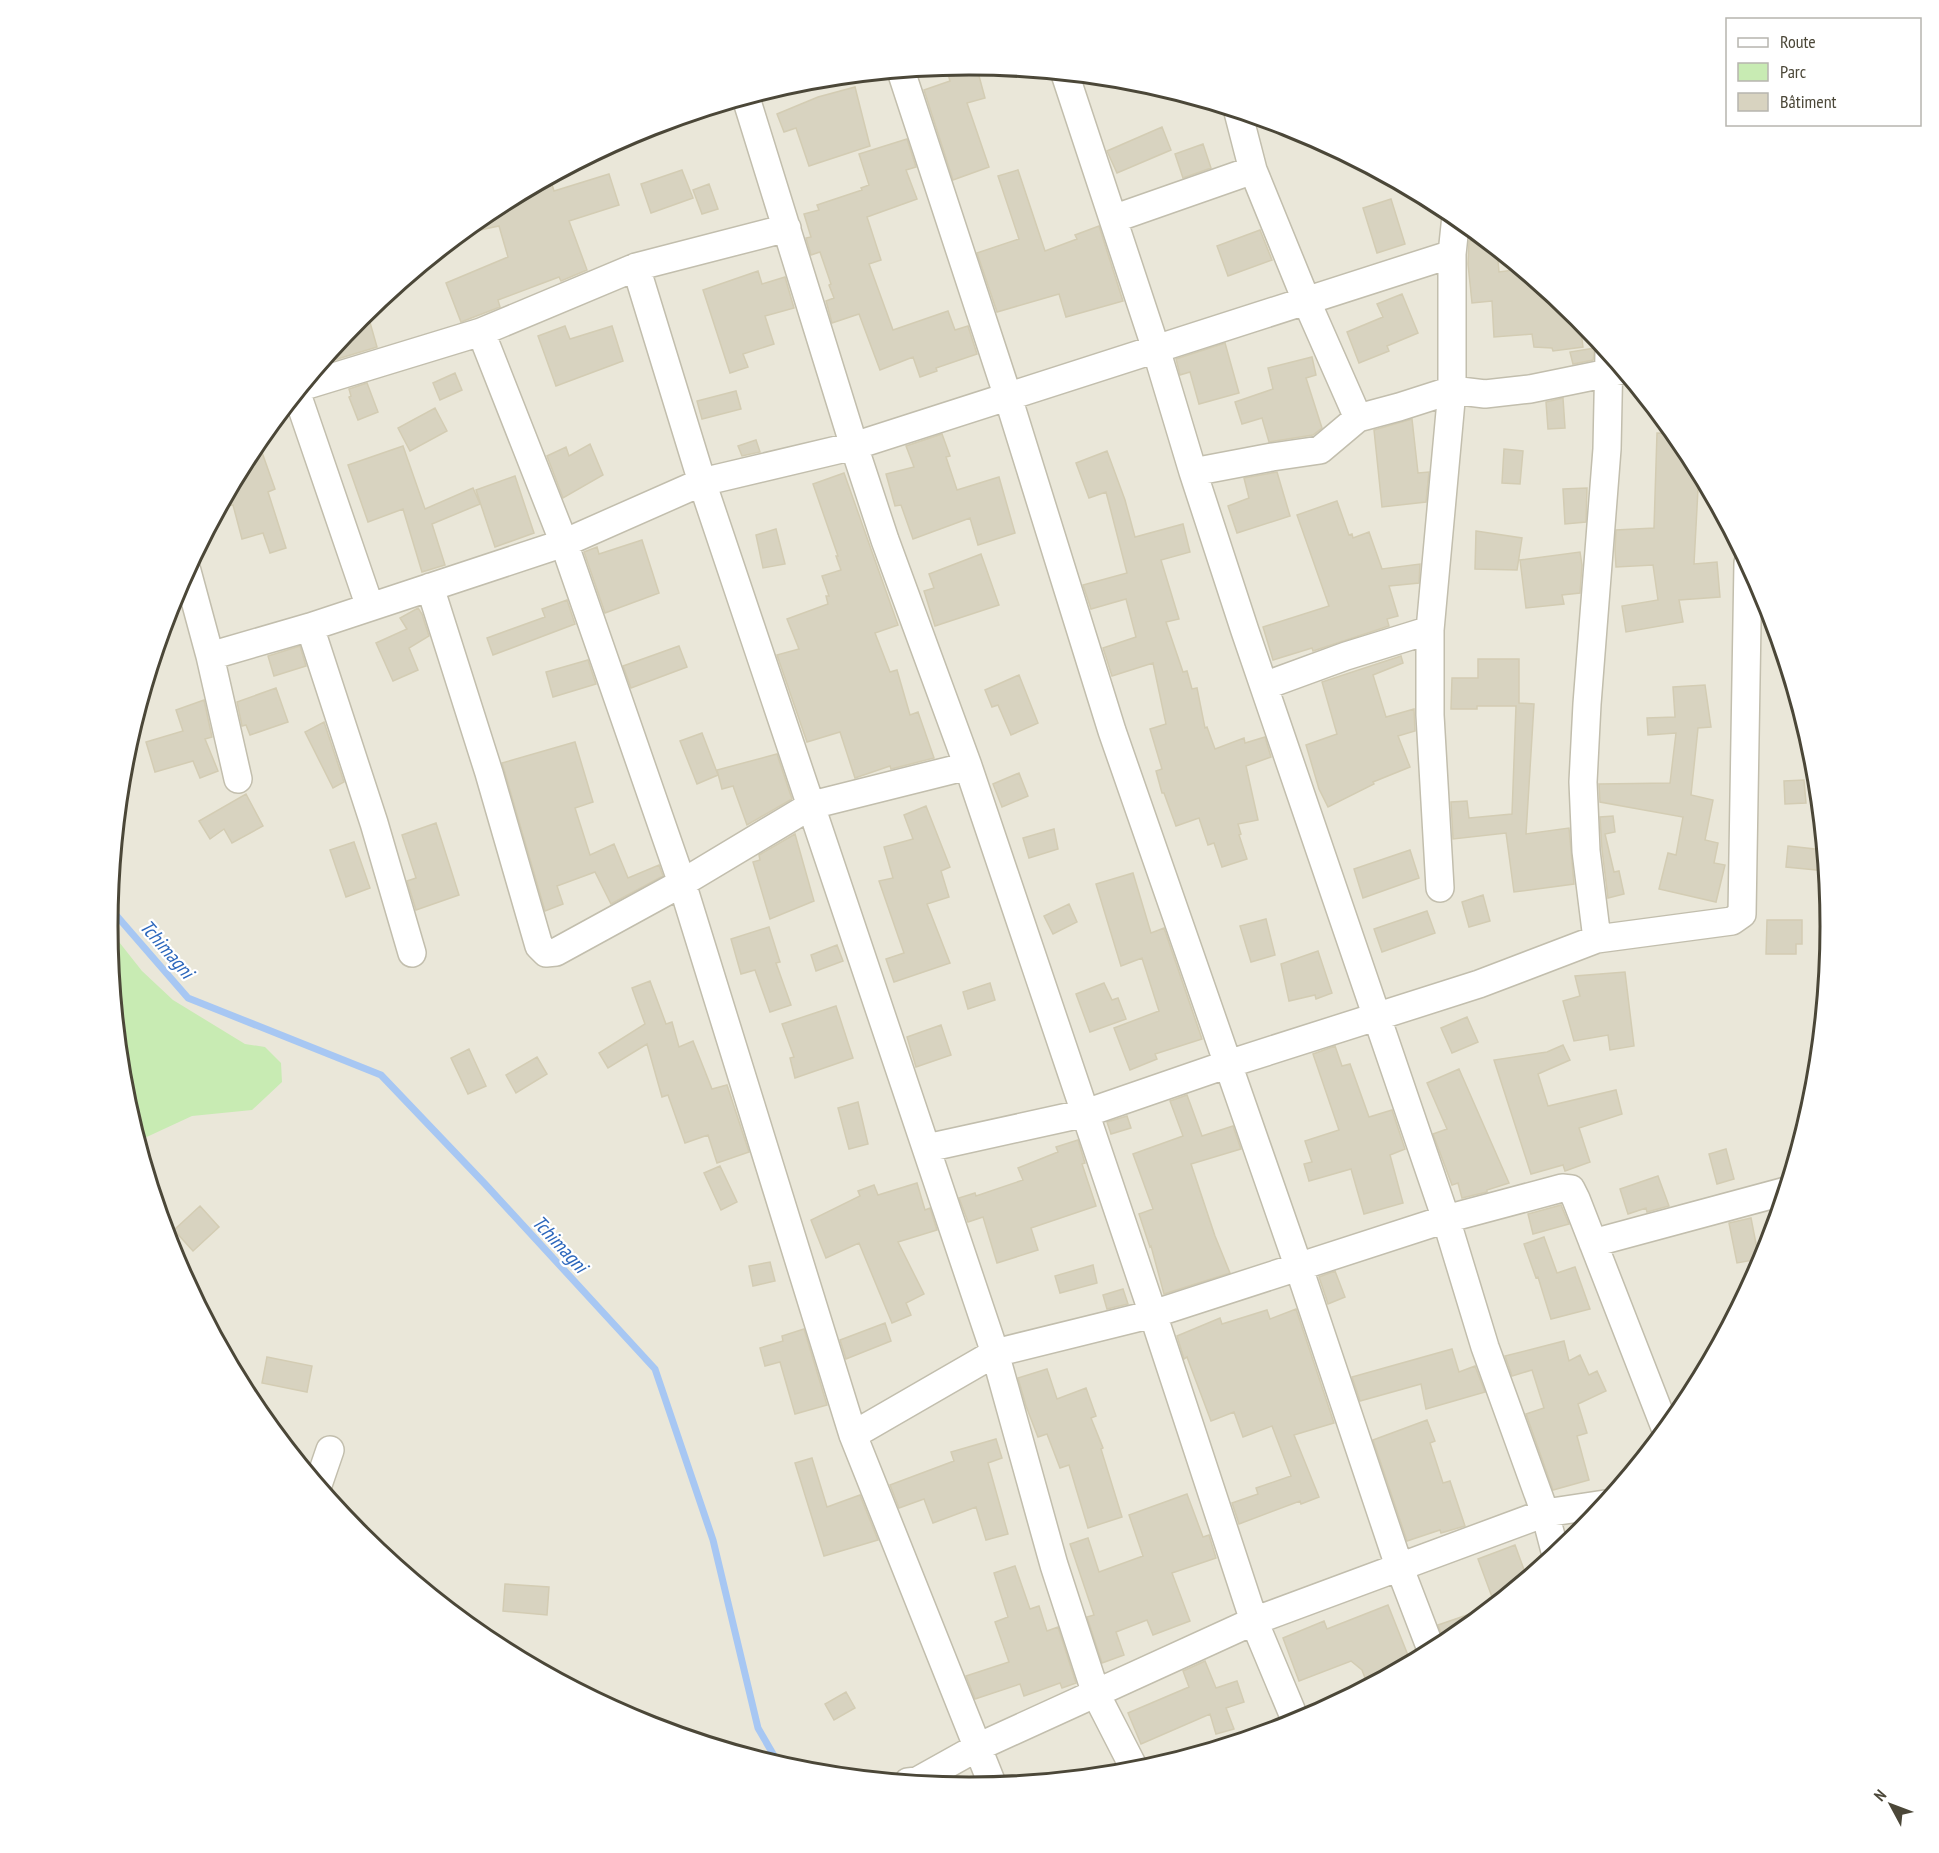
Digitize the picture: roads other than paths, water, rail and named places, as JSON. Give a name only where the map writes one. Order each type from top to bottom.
[{"type":"street","points":[[903,78],[1008,397],[1112,731],[1299,1268],[1399,1566],[1429,1643]]},
{"type":"street","points":[[1067,81],[1264,686],[1446,1219],[1485,1347],[1545,1513],[1554,1546]]},
{"type":"street","points":[[748,104],[885,540],[968,766],[1086,1113],[1254,1621],[1293,1714]]},
{"type":"street","points":[[1240,119],[1253,170],[1306,300],[1358,418]]},
{"type":"street","points":[[1113,219],[1253,170]]},
{"type":"street","points":[[1440,888],[1430,715],[1430,630],[1452,390],[1452,254],[1455,227]]},
{"type":"street","points":[[315,383],[481,332],[636,267],[787,228]]},
{"type":"street","points":[[210,656],[310,627],[564,543],[702,482],[854,446],[1452,254]]},
{"type":"street","points":[[636,267],[702,482],[995,1353],[1054,1565],[1096,1694],[1131,1763]]},
{"type":"street","points":[[481,332],[564,543],[682,883],[853,1435],[990,1777]]},
{"type":"street","points":[[1193,472],[1320,450],[1358,418],[1399,408],[1452,390],[1485,394],[1530,389],[1611,366]]},
{"type":"street","points":[[1597,939],[1586,851],[1583,782],[1613,368]]},
{"type":"street","points":[[299,401],[370,607]]},
{"type":"street","points":[[927,1148],[1086,1113],[1228,1064],[1479,984],[1597,939],[1732,921],[1742,914],[1748,583]]},
{"type":"street","points":[[191,584],[210,656],[238,779]]},
{"type":"street","points":[[430,587],[489,773],[539,946],[546,953],[556,952],[682,883],[812,805],[968,766]]},
{"type":"street","points":[[310,627],[374,823],[412,952]]},
{"type":"street","points":[[1264,686],[1346,656],[1430,630]]},
{"type":"street","points":[[853,1435],[995,1353],[1153,1314],[1446,1219],[1562,1188],[1571,1189],[1662,1421]]},
{"type":"street","points":[[1593,1243],[1778,1193]]},
{"type":"street","points":[[321,1478],[330,1450]]},
{"type":"street","points":[[925,1776],[978,1747],[1254,1621],[1545,1513],[1594,1506]]},
{"type":"waterway","name":"Tchimagni","points":[[118,918],[188,998],[381,1075],[655,1369],[713,1540],[758,1728],[774,1755]]}]
